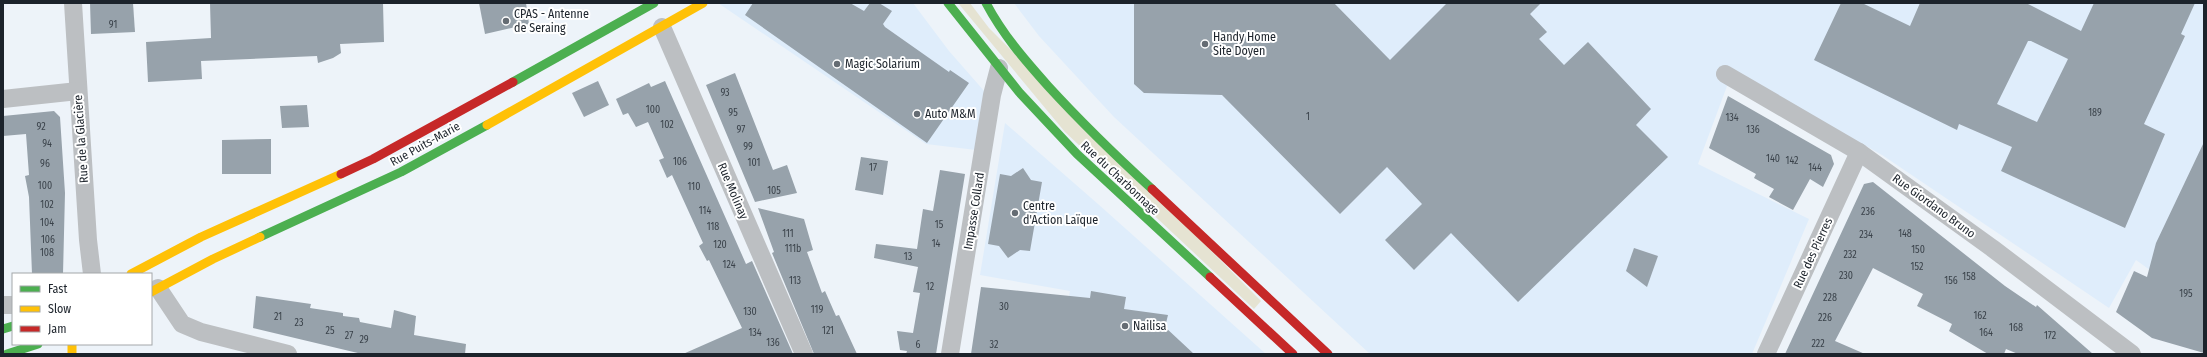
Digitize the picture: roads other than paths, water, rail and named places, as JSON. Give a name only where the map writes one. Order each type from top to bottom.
[{"type":"street","name":"Rue de la Glacière","points":[[73,3],[88,240],[92,273]]},
{"type":"street","name":"Rue Puits-Marie","points":[[155,290],[213,259],[388,179],[662,28],[703,3]]},
{"type":"street","name":"Rue du Charbonnage","points":[[948,3],[998,68],[1076,154],[1293,354]]},
{"type":"street","name":"Rue du Charbonnage","points":[[986,3],[998,26],[1014,48],[1086,128],[1328,354]]},
{"type":"street","name":"Rue Puits-Marie","points":[[133,273],[202,237],[373,159],[570,51],[650,4]]},
{"type":"street","name":"Rue Molinay","points":[[662,28],[804,354]]},
{"type":"street","name":"Impasse Collard","points":[[950,354],[998,68]]},
{"type":"street","name":"Rue Giordano Bruno","points":[[1725,74],[1859,152],[1992,248],[2132,354]]},
{"type":"street","points":[[3,99],[78,92]]},
{"type":"street","name":"Rue des Pierres","points":[[1766,354],[1859,152]]},
{"type":"street","points":[[155,290],[182,324],[202,332],[288,354]]},
{"type":"street","points":[[7,354],[35,345]]},
{"type":"place","name":"CPAS - Antenne de Seraing","points":[[506,21]]},
{"type":"place","name":"Handy Home Site Doyen","points":[[1205,44]]},
{"type":"place","name":"Magic Solarium","points":[[837,64]]},
{"type":"place","name":"Auto M&M","points":[[917,114]]},
{"type":"place","name":"Centre d'Action Laïque","points":[[1015,213]]},
{"type":"place","name":"Nailisa","points":[[1125,326]]}]
